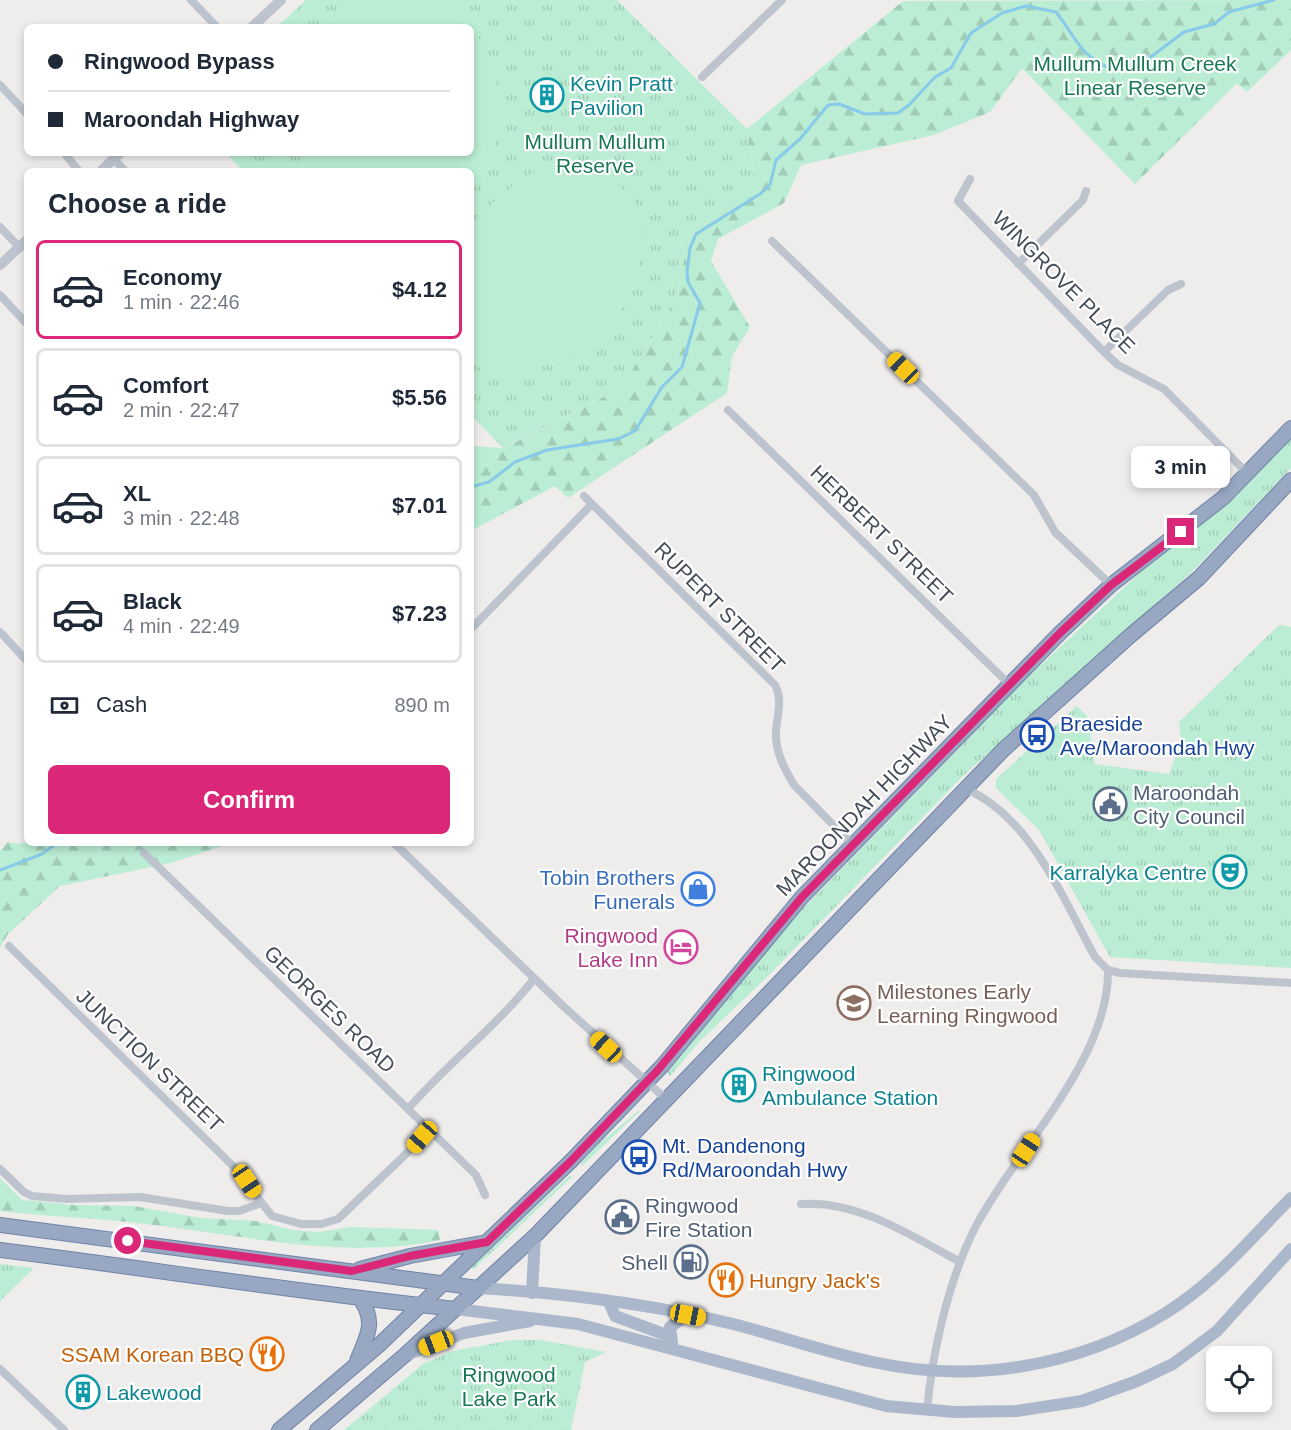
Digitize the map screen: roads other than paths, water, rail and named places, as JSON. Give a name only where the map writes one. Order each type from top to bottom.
[{"type":"highway","name":"MAROONDAH HIGHWAY","points":[[279,1430],[378,1346],[570,1162],[646,1084],[714,1006],[802,897],[1010,685],[1111,585],[1196,520],[1291,428]]},
{"type":"highway","points":[[317,1430],[405,1355],[535,1236],[1003,750],[1131,635],[1199,578],[1291,480]]},
{"type":"highway","points":[[0,1225],[478,1288]]},
{"type":"highway","points":[[352,1271],[410,1256],[487,1242]]},
{"type":"highway","points":[[0,1250],[184,1272],[360,1300],[456,1309]]},
{"type":"highway","points":[[356,1363],[370,1324],[370,1317],[360,1300]]},
{"type":"main road","points":[[478,1288],[609,1302],[688,1315],[733,1324],[852,1358],[930,1371],[971,1372],[1054,1360],[1113,1340],[1164,1314],[1193,1294],[1237,1257],[1291,1198]]},
{"type":"main road","points":[[532,1293],[535,1236]]},
{"type":"main road","points":[[456,1309],[578,1324],[861,1401],[927,1410],[987,1412],[1047,1407],[1082,1401],[1137,1382],[1173,1364],[1217,1331],[1291,1249]]},
{"type":"main road","points":[[609,1302],[615,1316],[669,1336]]},
{"type":"main road","points":[[676,1351],[669,1336],[672,1324],[688,1315]]},
{"type":"main road","points":[[405,1355],[464,1333],[543,1318]]},
{"type":"street","points":[[191,0],[214,24]]},
{"type":"street","points":[[255,24],[281,0]]},
{"type":"street","points":[[702,77],[782,0]]},
{"type":"street","points":[[0,85],[24,111]]},
{"type":"street","points":[[66,156],[76,168]]},
{"type":"street","points":[[104,168],[117,156]]},
{"type":"street","name":"WINGROVE PLACE","points":[[970,179],[958,201],[1104,352],[1118,365],[1164,389],[1247,473]]},
{"type":"street","points":[[1018,264],[1083,200],[1086,191]]},
{"type":"street","points":[[0,227],[23,244],[0,265]]},
{"type":"street","points":[[772,242],[1034,495],[1055,532],[1111,585]]},
{"type":"street","points":[[1104,352],[1168,290],[1181,284]]},
{"type":"street","points":[[0,295],[24,321]]},
{"type":"street","name":"HERBERT STREET","points":[[728,410],[1010,685]]},
{"type":"street","name":"RUPERT STREET","points":[[584,496],[775,685],[780,701],[777,746],[787,774],[794,785],[853,845]]},
{"type":"street","points":[[474,627],[591,505]]},
{"type":"street","points":[[0,632],[24,658]]},
{"type":"street","points":[[966,789],[984,796],[1027,840],[1095,957],[1108,970],[1120,973],[1291,983]]},
{"type":"street","points":[[397,846],[534,979],[646,1084],[667,1100]]},
{"type":"street","name":"GEORGES ROAD","points":[[144,853],[476,1175],[485,1195]]},
{"type":"street","name":"JUNCTION STREET","points":[[9,946],[234,1167],[272,1216],[290,1222],[321,1224],[338,1219],[407,1154],[428,1129]]},
{"type":"street","points":[[927,1410],[930,1371],[960,1262],[976,1225],[1075,1075],[1107,996],[1108,970]]},
{"type":"street","points":[[408,1109],[441,1072],[503,1016],[534,979]]},
{"type":"street","points":[[0,1169],[24,1192],[43,1198],[140,1197],[228,1212],[239,1211],[262,1203]]},
{"type":"street","points":[[801,1204],[826,1204],[884,1221],[960,1262]]},
{"type":"street","points":[[0,1369],[64,1430]]},
{"type":"waterway","points":[[474,486],[489,482],[515,462],[547,450],[618,439],[635,431],[662,387],[682,367],[700,303],[688,282],[687,272],[690,248],[696,234],[760,194],[770,185],[776,160],[800,139],[828,105],[839,104],[865,114],[898,113],[909,105],[935,77],[951,68],[971,33],[1002,13],[1026,6],[1056,12],[1086,53],[1114,70],[1148,59],[1184,32],[1214,24],[1229,12],[1274,0]]},
{"type":"waterway","points":[[0,870],[42,854],[53,846]]},
{"type":"place","name":"Kevin Pratt Pavilion","points":[[547,95]]},
{"type":"place","name":"Braeside Ave/Maroondah Hwy","points":[[1037,735]]},
{"type":"place","name":"Maroondah City Council","points":[[1110,804]]},
{"type":"place","name":"Karralyka Centre","points":[[1230,872]]},
{"type":"place","name":"Tobin Brothers Funerals","points":[[698,889]]},
{"type":"place","name":"Ringwood Lake Inn","points":[[681,947]]},
{"type":"place","name":"Milestones Early Learning Ringwood","points":[[854,1003]]},
{"type":"place","name":"Ringwood Ambulance Station","points":[[739,1085]]},
{"type":"place","name":"Mt. Dandenong Rd/Maroondah Hwy","points":[[639,1157]]},
{"type":"place","name":"Ringwood Fire Station","points":[[622,1217]]},
{"type":"place","name":"Shell","points":[[691,1262]]},
{"type":"place","name":"Hungry Jack's","points":[[726,1280]]},
{"type":"place","name":"SSAM Korean BBQ","points":[[267,1354]]},
{"type":"place","name":"Lakewood","points":[[83,1392]]},
{"type":"park label","name":"Mullum Mullum Creek Linear Reserve","points":[[1135,75]]},
{"type":"park label","name":"Mullum Mullum Reserve","points":[[595,153]]},
{"type":"park label","name":"Ringwood Lake Park","points":[[509,1386]]}]
